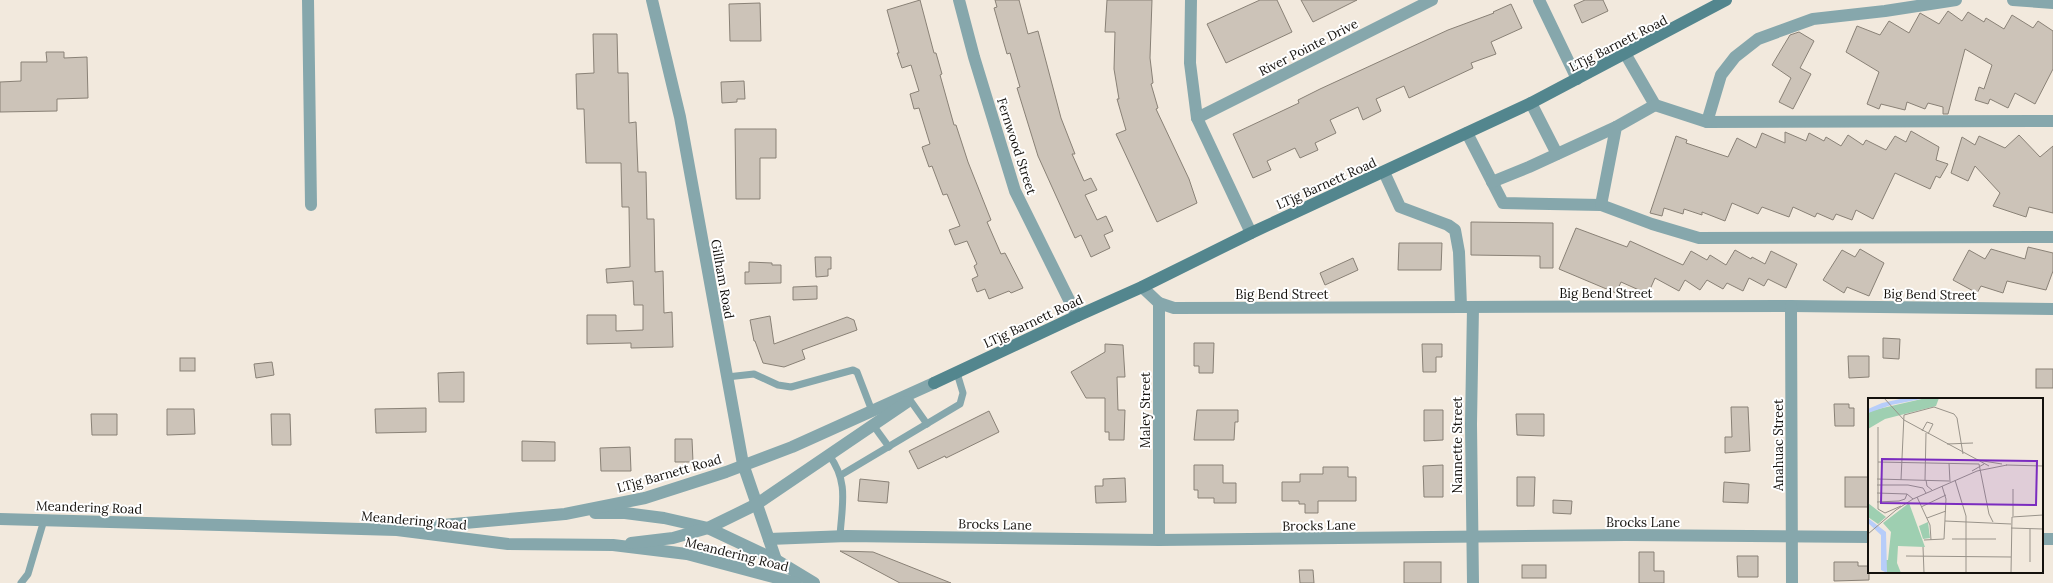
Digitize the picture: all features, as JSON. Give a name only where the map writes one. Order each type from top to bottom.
[{"type":"street","points":[[308,0],[312,205]]},
{"type":"street","name":"Gillham Road","points":[[652,0],[680,117],[743,464],[776,560]]},
{"type":"street","name":"Fernwood Street","points":[[959,0],[974,57],[1015,191],[1077,316]]},
{"type":"street","points":[[1191,0],[1190,63],[1197,118],[1251,233]]},
{"type":"street","name":"River Pointe Drive","points":[[1197,118],[1432,0]]},
{"type":"street","points":[[1539,0],[1577,79]]},
{"type":"street","name":"LTjg Barnett Road","points":[[397,530],[565,514],[645,498],[726,472],[743,464],[792,447],[934,384],[1142,287],[1251,233],[1532,103],[1626,55],[1726,0]]},
{"type":"street","points":[[1707,122],[1721,75],[1735,56],[1758,39],[1813,19],[1885,11],[1956,0]]},
{"type":"street","points":[[2013,0],[2053,3]]},
{"type":"street","points":[[1626,55],[1655,105],[1707,122],[2053,121]]},
{"type":"street","points":[[1532,103],[1557,154]]},
{"type":"street","points":[[1492,182],[1529,168],[1616,127],[1655,105]]},
{"type":"street","points":[[1601,205],[1616,127]]},
{"type":"street","points":[[1467,133],[1503,203],[1601,205],[1652,224],[1699,238],[2053,237]]},
{"type":"street","points":[[1384,172],[1400,207],[1448,225],[1454,230],[1459,252],[1461,307]]},
{"type":"street","points":[[1142,287],[1159,303]]},
{"type":"street","name":"Big Bend Street","points":[[1159,303],[1174,308],[1791,306],[2053,309]]},
{"type":"street","name":"Maley Street","points":[[1159,303],[1159,540]]},
{"type":"street","name":"Anahuac Street","points":[[1791,306],[1792,583]]},
{"type":"street","name":"Nannette Street","points":[[1472,583],[1470,424],[1473,307]]},
{"type":"street","name":"LTjg Barnett Road","points":[[613,545],[673,538],[708,528],[757,504],[934,384]]},
{"type":"street","name":"Meandering Road","points":[[565,514],[625,513],[664,518],[708,528],[776,560],[814,583]]},
{"type":"street","name":"Meandering Road","points":[[0,519],[397,530],[508,544],[613,545],[687,554],[796,583]]},
{"type":"street","name":"Brocks Lane","points":[[769,539],[840,536],[1159,540],[1626,535],[1868,537]]},
{"type":"lane","points":[[727,377],[754,374],[778,385],[791,387],[853,370],[857,372],[872,411]]},
{"type":"lane","points":[[841,475],[960,404],[963,393],[957,373]]},
{"type":"lane","points":[[910,400],[927,424]]},
{"type":"lane","points":[[873,425],[889,447]]},
{"type":"lane","points":[[829,455],[838,467],[841,475],[843,493],[840,536]]},
{"type":"lane","points":[[21,583],[28,574],[44,520]]},
{"type":"building","points":[[920,0],[934,53],[936,53],[942,74],[940,75],[954,125],[956,125],[968,162],[991,220],[987,222],[1001,254],[1005,253],[1023,288],[1011,293],[1009,291],[989,299],[985,289],[977,292],[972,279],[978,276],[974,266],[977,264],[967,241],[955,245],[949,230],[960,226],[947,194],[943,195],[932,166],[929,167],[922,147],[930,144],[919,108],[914,109],[910,94],[919,91],[911,65],[902,68],[887,10]]},
{"type":"building","points":[[995,0],[1019,0],[1028,34],[1038,31],[1061,118],[1075,154],[1072,154],[1084,181],[1091,178],[1097,190],[1085,195],[1097,220],[1106,216],[1113,231],[1104,235],[1110,248],[1091,257],[1081,235],[1075,238],[1038,156],[1017,88],[1020,87],[1010,53],[1007,54],[994,8],[997,7]]},
{"type":"building","points":[[1107,0],[1152,0],[1150,58],[1153,83],[1151,84],[1158,108],[1156,109],[1189,179],[1197,203],[1157,222],[1116,134],[1126,130],[1117,99],[1119,99],[1114,69],[1115,32],[1105,32]]},
{"type":"building","points":[[1260,0],[1277,0],[1292,32],[1226,63],[1207,24]]},
{"type":"building","points":[[1301,0],[1357,0],[1313,22]]},
{"type":"building","points":[[1585,0],[1603,0],[1608,11],[1582,23],[1574,5]]},
{"type":"building","points":[[760,3],[761,41],[730,41],[729,4]]},
{"type":"building","points":[[1511,4],[1522,28],[1491,42],[1496,54],[1471,63],[1473,68],[1409,98],[1404,86],[1376,99],[1381,111],[1363,120],[1358,107],[1330,120],[1336,133],[1315,143],[1318,150],[1300,158],[1295,148],[1267,161],[1271,170],[1253,178],[1233,134],[1299,103],[1298,100],[1320,89],[1448,30],[1494,13],[1493,12]]},
{"type":"building","points":[[1948,11],[1962,21],[1968,12],[1984,22],[1986,18],[2004,29],[2012,15],[2033,28],[2038,21],[2053,31],[2053,69],[2035,104],[2015,93],[2008,108],[1990,99],[1988,104],[1975,100],[1979,87],[1984,89],[1992,65],[1965,49],[1948,114],[1943,114],[1943,107],[1928,103],[1925,109],[1907,102],[1905,110],[1881,104],[1879,109],[1867,104],[1879,72],[1846,52],[1857,26],[1880,35],[1889,21],[1909,33],[1920,13],[1939,24]]},
{"type":"building","points":[[1799,32],[1814,41],[1800,68],[1811,74],[1793,109],[1779,102],[1791,78],[1772,65],[1790,35]]},
{"type":"building","points":[[593,34],[617,34],[618,73],[628,73],[629,123],[636,122],[638,172],[646,172],[647,219],[654,219],[655,272],[663,271],[664,313],[672,312],[673,347],[631,348],[631,343],[587,344],[587,315],[616,315],[616,331],[643,330],[643,305],[634,305],[633,281],[607,283],[606,269],[630,267],[629,207],[622,207],[621,163],[586,163],[584,109],[577,109],[576,74],[594,73]]},
{"type":"building","points":[[46,52],[64,52],[64,58],[87,57],[88,98],[57,99],[57,111],[0,112],[0,82],[21,81],[21,62],[47,62]]},
{"type":"building","points":[[744,81],[745,99],[737,99],[737,102],[722,103],[721,82]]},
{"type":"building","points":[[735,129],[776,129],[776,158],[760,158],[760,199],[736,199]]},
{"type":"building","points":[[1911,131],[1939,147],[1936,160],[1948,164],[1940,178],[1936,176],[1930,189],[1895,173],[1873,219],[1856,210],[1852,220],[1836,214],[1833,220],[1817,213],[1815,217],[1793,207],[1789,217],[1762,207],[1758,214],[1732,203],[1725,221],[1702,212],[1702,215],[1684,209],[1683,214],[1664,208],[1662,216],[1650,213],[1676,136],[1687,140],[1686,143],[1728,157],[1737,138],[1756,148],[1762,133],[1785,143],[1785,132],[1806,141],[1809,133],[1824,141],[1826,137],[1841,146],[1848,135],[1863,145],[1866,140],[1886,150],[1895,136],[1906,142]]},
{"type":"building","points":[[2019,135],[2040,157],[2053,146],[2053,213],[2029,207],[2026,217],[1993,206],[2000,193],[1975,166],[1968,181],[1951,173],[1962,137],[1975,145],[1979,136],[2005,148]]},
{"type":"building","points":[[1471,222],[1553,223],[1553,268],[1540,268],[1540,256],[1471,255]]},
{"type":"building","points":[[1576,228],[1627,247],[1630,241],[1683,265],[1691,251],[1707,260],[1710,255],[1726,265],[1735,250],[1751,259],[1752,257],[1765,264],[1771,251],[1797,264],[1786,288],[1768,279],[1764,286],[1749,278],[1743,291],[1727,283],[1723,289],[1707,280],[1700,290],[1685,280],[1679,291],[1655,278],[1648,294],[1621,282],[1616,293],[1559,269]]},
{"type":"building","points":[[1399,243],[1442,243],[1441,270],[1398,270]]},
{"type":"building","points":[[2028,247],[2053,253],[2053,271],[2046,290],[2007,281],[2003,293],[1981,286],[1977,293],[1953,280],[1969,250],[1985,259],[1991,249],[2025,259]]},
{"type":"building","points":[[1860,249],[1884,263],[1869,296],[1847,287],[1844,293],[1823,280],[1842,250],[1855,257]]},
{"type":"building","points":[[815,257],[831,257],[831,269],[828,269],[828,276],[816,277]]},
{"type":"building","points":[[1353,258],[1358,270],[1325,285],[1320,273]]},
{"type":"building","points":[[749,262],[781,265],[781,283],[745,284],[745,272],[749,272]]},
{"type":"building","points":[[817,286],[817,299],[793,300],[793,287]]},
{"type":"building","points":[[770,316],[774,344],[847,317],[854,320],[857,330],[802,350],[805,359],[784,367],[763,363],[754,341],[750,320]]},
{"type":"building","points":[[1883,338],[1900,339],[1899,359],[1883,358]]},
{"type":"building","points":[[1194,343],[1214,343],[1213,373],[1199,373],[1199,366],[1194,366]]},
{"type":"building","points":[[1105,344],[1123,345],[1125,377],[1117,377],[1118,410],[1125,410],[1124,440],[1109,440],[1109,432],[1105,432],[1105,398],[1086,398],[1071,372],[1105,352]]},
{"type":"building","points":[[1422,344],[1442,344],[1442,357],[1436,357],[1436,372],[1423,372]]},
{"type":"building","points":[[1848,356],[1869,356],[1869,377],[1849,378]]},
{"type":"building","points":[[180,358],[195,358],[195,371],[180,371]]},
{"type":"building","points":[[272,362],[274,375],[256,378],[254,364]]},
{"type":"building","points":[[2036,369],[2053,369],[2053,388],[2036,388]]},
{"type":"building","points":[[464,372],[464,402],[439,402],[438,373]]},
{"type":"building","points":[[1834,404],[1849,404],[1849,408],[1854,408],[1854,426],[1835,426]]},
{"type":"building","points":[[1731,407],[1748,407],[1750,451],[1725,453],[1725,437],[1732,437]]},
{"type":"building","points":[[426,408],[426,432],[376,433],[375,409]]},
{"type":"building","points":[[167,409],[194,409],[195,434],[167,435]]},
{"type":"building","points":[[1197,410],[1238,410],[1238,422],[1235,422],[1234,440],[1194,440]]},
{"type":"building","points":[[1424,410],[1443,410],[1443,440],[1424,441]]},
{"type":"building","points":[[989,411],[999,432],[946,458],[945,456],[918,469],[909,451]]},
{"type":"building","points":[[91,414],[117,414],[117,435],[92,435]]},
{"type":"building","points":[[271,414],[290,414],[291,445],[272,445]]},
{"type":"building","points":[[1516,414],[1544,414],[1544,436],[1517,435]]},
{"type":"building","points":[[675,439],[692,439],[693,462],[675,462]]},
{"type":"building","points":[[522,441],[555,442],[555,461],[522,461]]},
{"type":"building","points":[[630,447],[631,471],[601,471],[600,448]]},
{"type":"building","points":[[1194,465],[1223,465],[1223,483],[1236,483],[1236,503],[1214,503],[1214,498],[1198,498],[1198,490],[1194,490]]},
{"type":"building","points":[[1443,465],[1443,497],[1424,497],[1423,466]]},
{"type":"building","points":[[1323,467],[1348,467],[1348,477],[1356,477],[1356,501],[1318,501],[1318,513],[1305,513],[1305,504],[1299,504],[1299,501],[1282,501],[1282,482],[1300,482],[1300,474],[1323,474]]},
{"type":"building","points":[[1517,477],[1535,477],[1534,506],[1517,506]]},
{"type":"building","points":[[1845,477],[1868,477],[1868,507],[1845,507]]},
{"type":"building","points":[[1125,478],[1126,502],[1096,503],[1095,486],[1103,486],[1103,479]]},
{"type":"building","points":[[860,479],[889,482],[887,503],[858,501]]},
{"type":"building","points":[[1724,482],[1749,484],[1748,503],[1723,502]]},
{"type":"building","points":[[1553,500],[1572,501],[1571,514],[1553,513]]},
{"type":"building","points":[[840,551],[873,552],[951,583],[900,583]]},
{"type":"building","points":[[1639,552],[1654,552],[1654,571],[1664,571],[1664,583],[1639,583]]},
{"type":"building","points":[[1737,556],[1758,556],[1758,577],[1738,577]]},
{"type":"building","points":[[1404,562],[1441,562],[1441,583],[1404,583]]},
{"type":"building","points":[[1834,562],[1858,562],[1858,566],[1868,566],[1869,580],[1834,581]]},
{"type":"building","points":[[1522,565],[1546,565],[1546,578],[1522,578]]},
{"type":"building","points":[[1299,570],[1313,570],[1314,583],[1300,583]]}]
